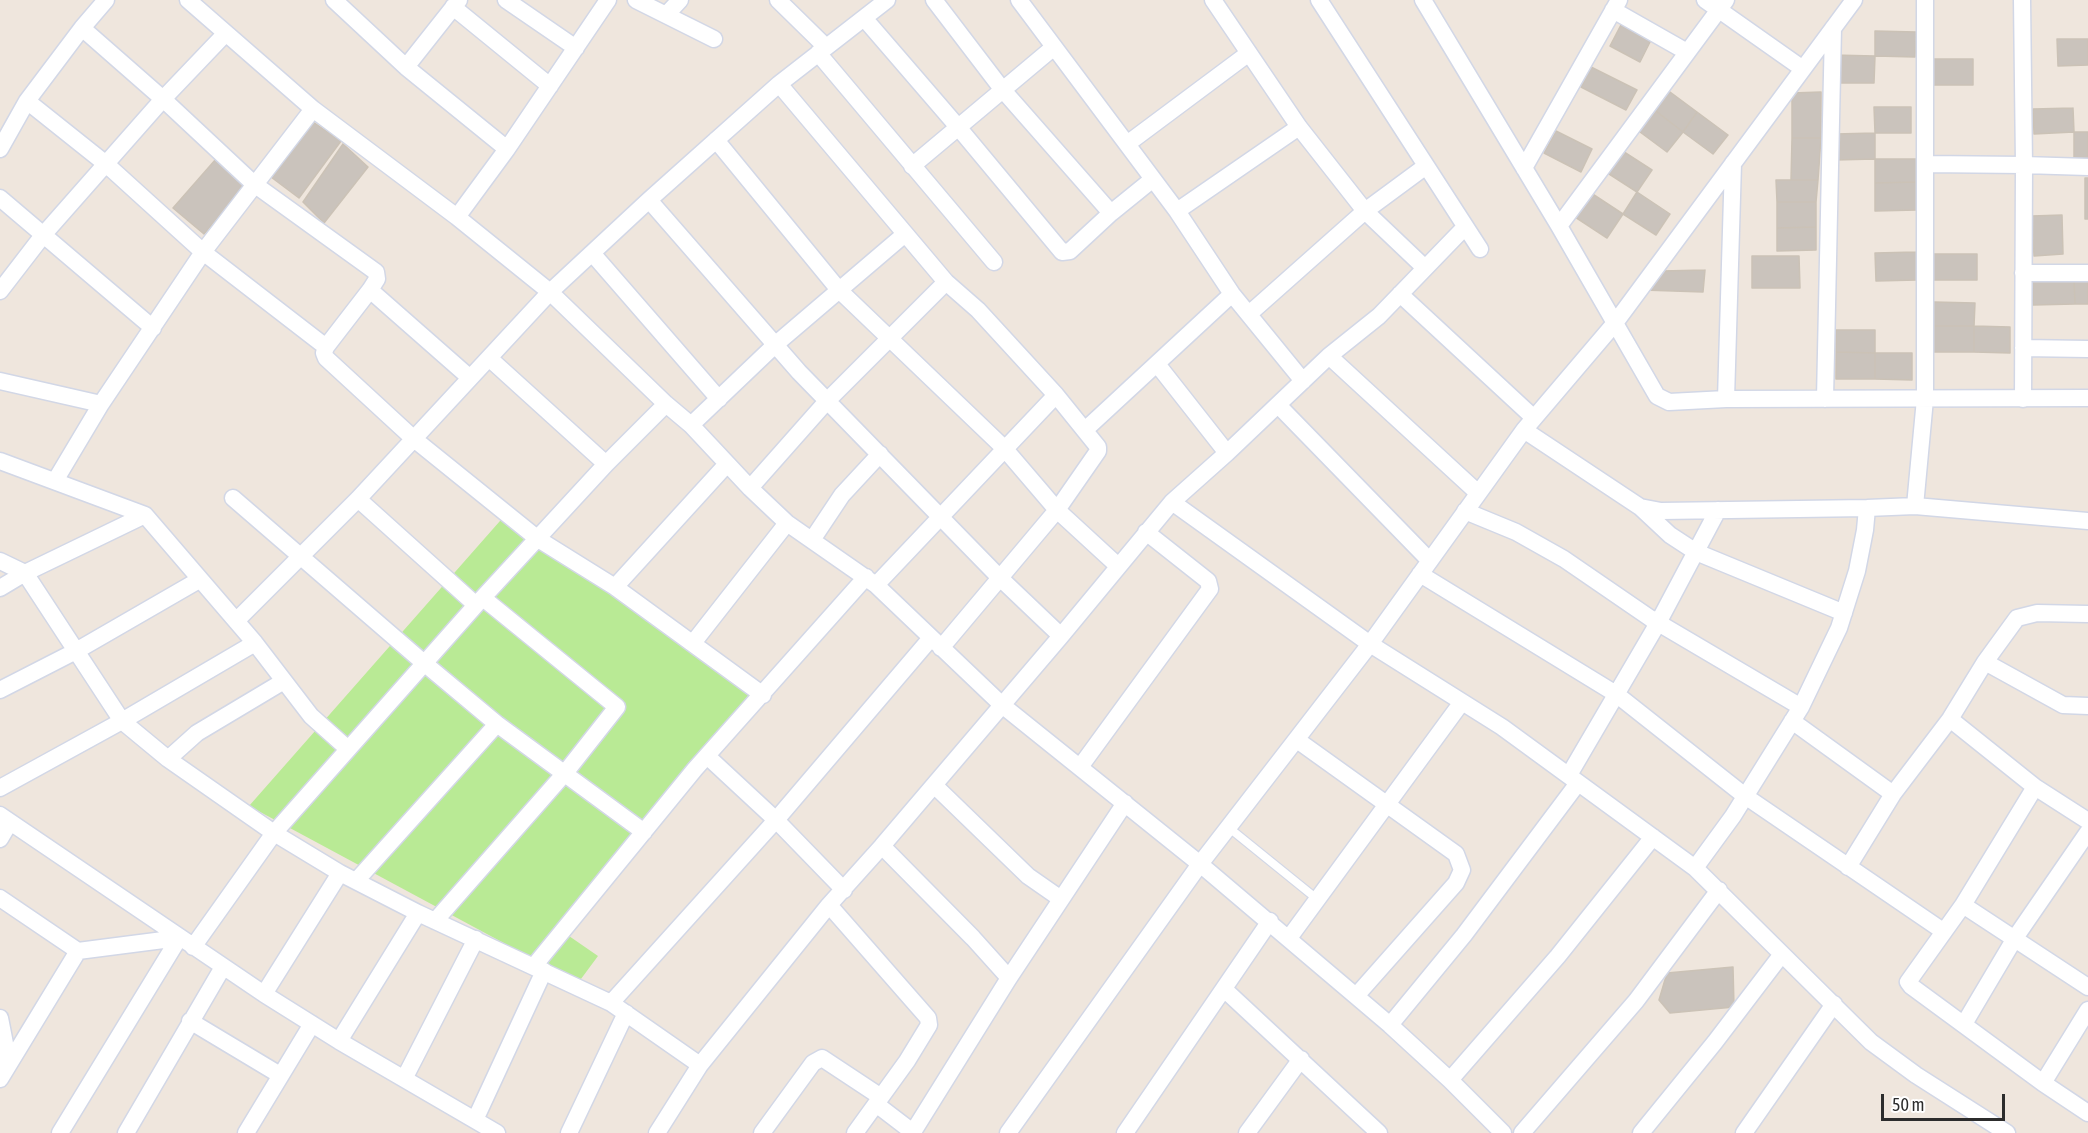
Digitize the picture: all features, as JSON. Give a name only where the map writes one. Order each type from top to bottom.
[{"type":"street","points":[[0,149],[27,101],[106,0]]},
{"type":"street","points":[[188,0],[313,109],[457,217],[550,292],[691,426],[787,523],[871,581],[1002,705],[1270,921],[1390,1025],[1503,1133]]},
{"type":"street","points":[[334,0],[406,67],[507,149]]},
{"type":"street","points":[[506,0],[576,48]]},
{"type":"street","points":[[457,217],[507,149],[609,0]]},
{"type":"street","points":[[636,0],[714,39]]},
{"type":"street","points":[[666,15],[680,0]]},
{"type":"street","points":[[778,0],[822,50],[912,166],[994,262]]},
{"type":"street","points":[[236,621],[358,499],[550,292],[779,84],[887,0]]},
{"type":"street","points":[[934,0],[1002,89],[1111,213]]},
{"type":"street","points":[[1019,0],[1177,211],[1232,294],[1303,381]]},
{"type":"street","points":[[1213,0],[1299,127],[1365,211],[1425,268]]},
{"type":"street","points":[[1319,0],[1480,249]]},
{"type":"street","points":[[1423,0],[1559,226],[1657,396],[1669,402],[1726,399],[2088,398]]},
{"type":"street","points":[[1008,1133],[1200,864],[1370,644],[1529,424],[1615,323],[1854,0]]},
{"type":"street","points":[[1915,506],[1925,399],[1925,0]]},
{"type":"street","points":[[2022,0],[2023,399]]},
{"type":"street","points":[[1559,226],[1687,52],[1717,3],[1803,69]]},
{"type":"street","points":[[406,67],[456,4],[550,86]]},
{"type":"street","points":[[1524,168],[1616,5],[1687,52]]},
{"type":"street","points":[[864,18],[1062,252],[1070,251],[1152,179]]},
{"type":"street","points":[[82,28],[163,99],[254,184],[376,272],[377,279],[370,290],[326,347],[324,353],[326,358],[414,439],[538,539],[615,588],[763,695]]},
{"type":"street","points":[[1825,399],[1833,28]]},
{"type":"street","points":[[0,291],[44,234],[163,99],[226,33]]},
{"type":"street","points":[[912,166],[1054,47]]},
{"type":"street","points":[[1127,144],[1249,54]]},
{"type":"street","points":[[610,1003],[936,643],[999,577],[1057,510],[1098,451],[1097,444],[1086,429],[978,310],[946,282],[779,84]]},
{"type":"street","points":[[27,101],[106,164],[203,252],[326,347]]},
{"type":"street","points":[[56,481],[101,404],[203,252],[313,109]]},
{"type":"street","points":[[1177,211],[1299,127]]},
{"type":"street","points":[[716,140],[839,290],[1004,448],[1057,510],[1118,566]]},
{"type":"street","points":[[1726,399],[1733,163]]},
{"type":"street","points":[[1926,164],[2088,167]]},
{"type":"street","points":[[1249,314],[1365,211],[1426,166]]},
{"type":"street","points":[[0,198],[153,328]]},
{"type":"street","points":[[649,200],[799,372],[999,577],[1061,636]]},
{"type":"street","points":[[657,1133],[700,1065],[829,905],[1061,636],[1172,502],[1329,356],[1379,316],[1465,227]]},
{"type":"street","points":[[691,426],[776,344],[905,234]]},
{"type":"street","points":[[592,253],[719,399]]},
{"type":"street","points":[[2023,273],[2088,273]]},
{"type":"street","points":[[750,488],[827,401],[946,282]]},
{"type":"street","points":[[370,290],[470,377]]},
{"type":"street","points":[[1086,429],[1232,294]]},
{"type":"street","points":[[1400,294],[1529,424],[1640,507],[1670,535],[1696,552],[1844,613]]},
{"type":"street","points":[[2023,348],[2088,349]]},
{"type":"street","points":[[1329,356],[1478,494]]},
{"type":"street","points":[[489,358],[606,464]]},
{"type":"street","points":[[1156,364],[1227,453]]},
{"type":"street","points":[[0,381],[101,404]]},
{"type":"street","points":[[475,1120],[539,968],[644,832],[707,756],[763,695],[871,581],[941,516],[1056,395]]},
{"type":"street","points":[[60,1133],[186,942],[274,833],[424,663],[606,464],[666,404]]},
{"type":"street","points":[[1278,405],[1425,567],[1616,694],[1745,796],[1943,931]]},
{"type":"street","points":[[812,540],[842,495],[880,454]]},
{"type":"street","points":[[0,461],[145,515],[255,643],[311,716],[348,749]]},
{"type":"street","points":[[615,588],[727,464]]},
{"type":"street","points":[[233,498],[497,724],[644,832]]},
{"type":"street","points":[[358,499],[480,602],[617,707],[565,773],[435,921]]},
{"type":"street","points":[[1172,502],[1370,644],[1502,727],[1695,868],[1871,1042],[1887,1055],[2007,1133]]},
{"type":"street","points":[[1640,507],[1661,511],[1915,506],[2088,521]]},
{"type":"street","points":[[1695,868],[1716,842],[1797,714],[1839,628],[1857,571],[1867,508]]},
{"type":"street","points":[[1390,1025],[1464,934],[1574,779],[1616,694],[1658,623],[1718,510]]},
{"type":"street","points":[[1465,511],[1516,532],[1564,559],[1797,714],[1893,794]]},
{"type":"street","points":[[0,588],[25,573],[145,515]]},
{"type":"street","points":[[693,643],[787,523]]},
{"type":"street","points":[[1080,767],[1210,589],[1208,581],[1146,532]]},
{"type":"street","points":[[0,561],[25,573],[122,721],[168,759],[274,833],[340,873],[418,913],[610,1003],[700,1065]]},
{"type":"street","points":[[0,690],[76,651],[200,580]]},
{"type":"street","points":[[1848,867],[1893,794],[1950,719],[1985,662],[2017,618],[2037,613],[2088,614]]},
{"type":"street","points":[[0,788],[122,721],[255,643]]},
{"type":"street","points":[[1985,662],[2063,705],[2088,706]]},
{"type":"street","points":[[168,759],[196,733],[284,681]]},
{"type":"street","points":[[1288,938],[1462,702]]},
{"type":"street","points":[[1950,719],[2035,787],[2088,820]]},
{"type":"street","points":[[356,881],[497,724]]},
{"type":"street","points":[[1297,740],[1456,855],[1462,870],[1456,883],[1356,996]]},
{"type":"street","points":[[707,756],[776,820],[844,890]]},
{"type":"street","points":[[934,785],[1029,876],[1061,899]]},
{"type":"street","points":[[2035,787],[1963,905],[1908,982],[2043,1083],[2088,1113]]},
{"type":"street","points":[[762,1133],[813,1063],[822,1058],[879,1101],[914,1133],[1009,978],[1125,803]]},
{"type":"street","points":[[0,839],[5,819],[264,994],[339,1041],[497,1133]]},
{"type":"street","points":[[1964,1024],[2015,938],[2088,832]]},
{"type":"street","points":[[1450,1080],[1558,956],[1653,837]]},
{"type":"street","points":[[882,846],[1009,978]]},
{"type":"street","points":[[264,994],[340,873]]},
{"type":"street","points":[[1522,1133],[1636,1001],[1719,890]]},
{"type":"street","points":[[0,898],[78,951],[186,942]]},
{"type":"street","points":[[829,905],[928,1018],[929,1025],[855,1133]]},
{"type":"street","points":[[1963,905],[2088,987]]},
{"type":"street","points":[[339,1041],[418,913]]},
{"type":"street","points":[[1125,1133],[1270,921]]},
{"type":"street","points":[[404,1079],[476,939]]},
{"type":"street","points":[[4,1063],[78,951]]},
{"type":"street","points":[[1641,1133],[1715,1042],[1782,954]]},
{"type":"street","points":[[126,1133],[223,967]]},
{"type":"street","points":[[1224,989],[1300,1059],[1361,1126],[1379,1133]]},
{"type":"street","points":[[1744,1133],[1834,1004]]},
{"type":"street","points":[[2043,1083],[2088,1010]]},
{"type":"street","points":[[568,1133],[626,1013]]},
{"type":"street","points":[[0,1018],[4,1063],[0,1079]]},
{"type":"street","points":[[190,1022],[280,1075]]},
{"type":"street","points":[[248,1132],[312,1024]]},
{"type":"street","points":[[1247,1133],[1300,1059]]},
{"type":"lane","points":[[1228,827],[1317,899]]},
{"type":"green space","points":[[507,513],[761,694],[569,936],[598,956],[578,983],[249,806]]},
{"type":"building","points":[[1623,21],[1653,36],[1640,62],[1610,46]]},
{"type":"building","points":[[1875,31],[1916,32],[1915,57],[1875,56]]},
{"type":"building","points":[[2057,39],[2088,39],[2088,65],[2058,66]]},
{"type":"building","points":[[1833,55],[1875,56],[1874,83],[1832,83]]},
{"type":"building","points":[[1932,59],[1973,59],[1973,85],[1933,85]]},
{"type":"building","points":[[1591,67],[1637,90],[1626,110],[1581,87]]},
{"type":"building","points":[[1666,89],[1697,112],[1683,132],[1652,108]]},
{"type":"building","points":[[1821,92],[1821,138],[1792,138],[1792,93]]},
{"type":"building","points":[[1874,107],[1911,107],[1911,133],[1875,133]]},
{"type":"building","points":[[1652,108],[1683,132],[1667,152],[1636,129]]},
{"type":"building","points":[[2073,108],[2074,132],[2034,134],[2033,109]]},
{"type":"building","points":[[1697,112],[1728,135],[1713,154],[1683,132]]},
{"type":"building","points":[[313,122],[341,141],[299,198],[271,177]]},
{"type":"building","points":[[1556,131],[1592,149],[1581,172],[1544,153]]},
{"type":"building","points":[[2074,132],[2088,132],[2088,160],[2074,160]]},
{"type":"building","points":[[1875,133],[1875,159],[1835,160],[1835,134]]},
{"type":"building","points":[[1792,138],[1821,138],[1818,180],[1791,180]]},
{"type":"building","points":[[343,144],[368,167],[324,223],[303,202]]},
{"type":"building","points":[[1621,150],[1652,170],[1637,192],[1606,172]]},
{"type":"building","points":[[216,159],[246,185],[204,234],[173,208]]},
{"type":"building","points":[[1875,159],[1916,159],[1916,182],[1875,183]]},
{"type":"building","points":[[2085,178],[2088,178],[2088,219],[2085,219]]},
{"type":"building","points":[[1776,180],[1818,180],[1816,202],[1777,202]]},
{"type":"building","points":[[1916,182],[1917,210],[1875,211],[1875,183]]},
{"type":"building","points":[[1588,191],[1623,214],[1607,238],[1572,215]]},
{"type":"building","points":[[1637,192],[1670,214],[1656,235],[1623,214]]},
{"type":"building","points":[[1777,202],[1816,202],[1816,227],[1777,228]]},
{"type":"building","points":[[2062,215],[2063,254],[2034,256],[2032,216]]},
{"type":"building","points":[[1816,227],[1816,250],[1777,251],[1777,228]]},
{"type":"building","points":[[1916,252],[1917,280],[1876,281],[1875,253]]},
{"type":"building","points":[[1933,254],[1977,254],[1977,280],[1933,280]]},
{"type":"building","points":[[1752,256],[1799,256],[1800,288],[1752,288]]},
{"type":"building","points":[[1705,270],[1703,292],[1643,290],[1662,271]]},
{"type":"building","points":[[2032,279],[2074,279],[2075,304],[2033,305]]},
{"type":"building","points":[[2074,279],[2088,279],[2088,304],[2075,304]]},
{"type":"building","points":[[1934,302],[1975,303],[1974,326],[1934,326]]},
{"type":"building","points":[[1934,326],[1974,326],[1974,352],[1934,352]]},
{"type":"building","points":[[1974,326],[2010,327],[2010,353],[1974,352]]},
{"type":"building","points":[[1836,330],[1875,330],[1875,353],[1836,352]]},
{"type":"building","points":[[1836,352],[1875,353],[1875,379],[1836,379]]},
{"type":"building","points":[[1875,353],[1912,353],[1912,380],[1875,379]]},
{"type":"building","points":[[1733,967],[1734,1007],[1670,1013],[1659,1000],[1667,973]]}]
